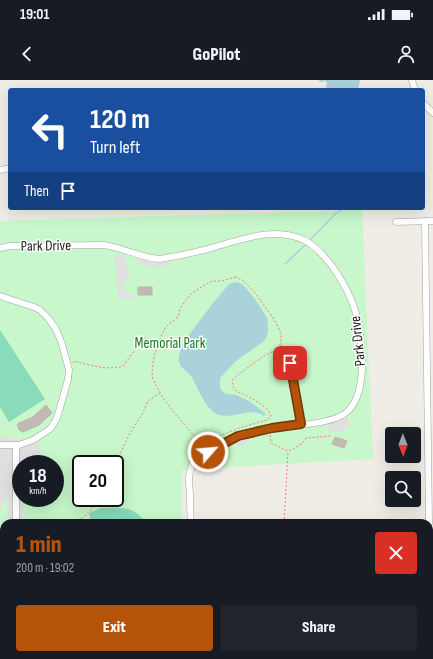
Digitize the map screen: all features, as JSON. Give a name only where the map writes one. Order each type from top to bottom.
[{"type":"street","points":[[425,105],[433,113]]},
{"type":"street","points":[[425,221],[429,519]]},
{"type":"street","points":[[396,222],[433,221]]},
{"type":"street","name":"Park Drive","points":[[0,248],[10,246],[104,245],[159,259],[202,251],[266,234],[278,234],[297,237],[313,245],[338,275],[350,296],[360,329],[362,353],[361,376],[358,394],[354,403],[341,417],[322,422],[269,429],[238,436],[208,452],[193,463],[190,473],[191,519]]},
{"type":"street","points":[[0,296],[34,307],[40,310],[48,318],[56,329],[69,370],[68,380],[60,408],[56,420],[50,429],[33,440],[16,445],[0,444]]},
{"type":"street","points":[[290,363],[301,424]]},
{"type":"street","points":[[16,445],[16,519]]},
{"type":"path","points":[[234,277],[241,279],[251,289],[280,331],[280,344],[276,350],[265,355],[232,380],[235,390],[249,397],[270,412],[271,416],[269,419],[239,428],[210,440],[202,441],[197,439],[173,411],[160,393],[153,379],[152,375],[155,353],[166,328],[178,317],[181,307],[192,294],[213,281],[222,281],[234,277]]},
{"type":"path","points":[[69,370],[74,362],[111,368],[123,366],[144,338],[160,341]]},
{"type":"path","points":[[280,344],[285,349],[290,363]]},
{"type":"path","points":[[119,455],[147,403],[160,393]]},
{"type":"path","points":[[269,429],[271,443],[288,451],[303,443],[306,438],[332,436]]},
{"type":"path","points":[[284,519],[288,451]]},
{"type":"path","points":[[81,519],[89,513],[93,507]]},
{"type":"green space","name":"Memorial Park","points":[[362,210],[373,459],[182,470],[182,519],[0,519],[0,221]]},
{"type":"green space","points":[[0,330],[45,399],[9,422],[0,407]]},
{"type":"green space","points":[[101,508],[121,508],[131,510],[143,519],[90,519],[89,513]]},
{"type":"shaded area","points":[[114,255],[124,255],[130,274],[129,278],[122,287],[129,294],[135,297],[135,299],[119,298]]},
{"type":"shaded area","points":[[133,256],[155,262],[172,261],[166,266],[160,268],[138,263]]},
{"type":"shaded area","points":[[296,361],[300,393],[290,394],[282,363]]},
{"type":"shaded area","points":[[347,416],[350,426],[340,432],[330,432],[327,421]]},
{"type":"shaded area","points":[[248,434],[250,442],[238,447],[234,438]]},
{"type":"shaded area","points":[[0,436],[12,439],[22,439],[34,436],[40,443],[40,455],[12,455],[12,507],[24,507],[23,519],[8,519],[8,501],[2,501],[2,510],[0,510]]},
{"type":"water","points":[[360,80],[358,88],[326,88],[327,83],[325,81],[319,81]]},
{"type":"water","points":[[235,282],[244,286],[259,305],[267,318],[268,329],[267,336],[264,341],[236,361],[220,378],[221,390],[226,394],[236,395],[249,401],[265,413],[264,416],[259,413],[248,412],[225,416],[214,412],[202,398],[191,376],[182,368],[179,361],[179,355],[183,343],[229,284]]},
{"type":"building","points":[[138,287],[152,287],[152,295],[138,295]]},
{"type":"building","points":[[46,405],[52,413],[39,425],[23,432],[19,430],[17,424],[33,417]]},
{"type":"building","points":[[335,437],[347,441],[344,448],[332,444]]},
{"type":"waterway","points":[[311,239],[335,214],[341,210]]},
{"type":"waterway","points":[[285,264],[305,245]]},
{"type":"route","points":[[208,452],[238,436],[272,428],[301,424],[290,363]]}]
